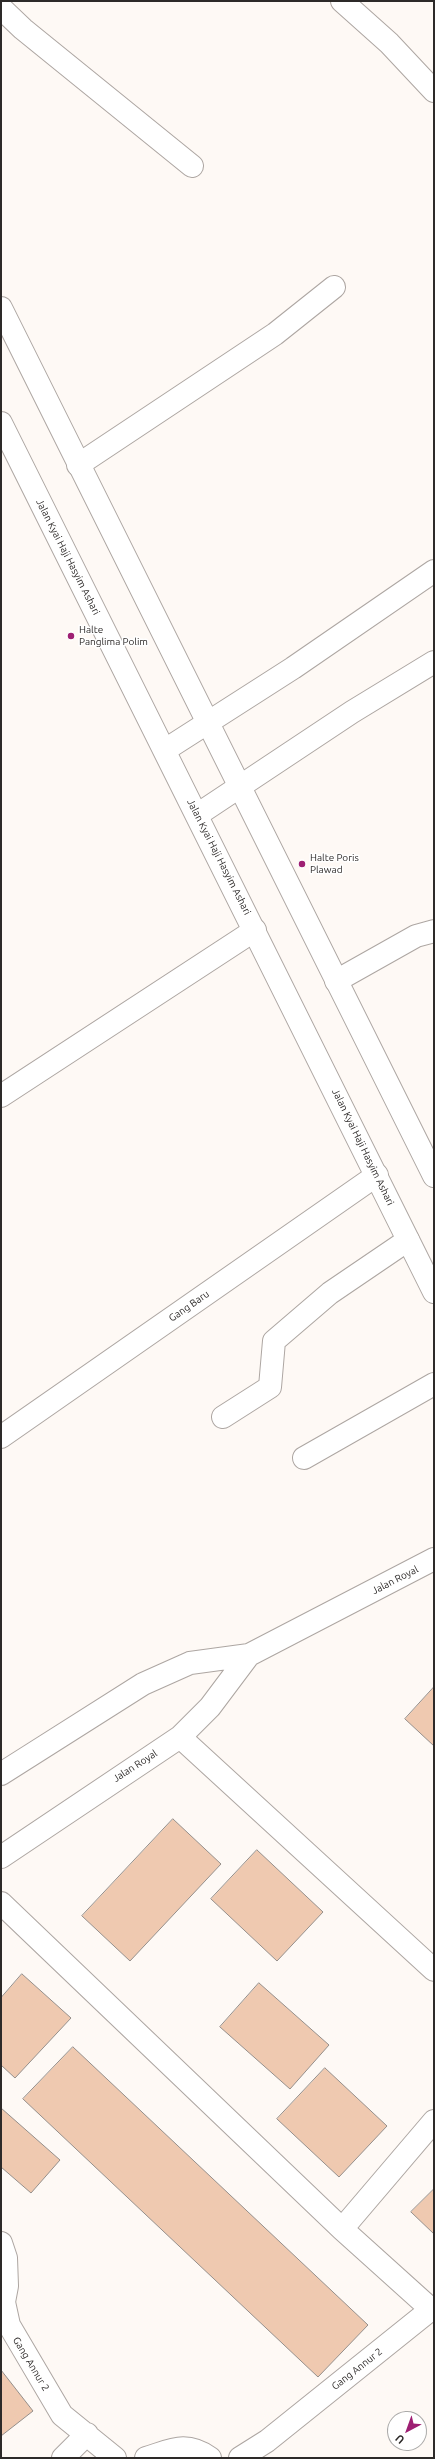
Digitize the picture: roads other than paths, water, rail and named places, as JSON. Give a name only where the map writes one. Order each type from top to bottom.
[{"type":"street","points":[[342,1],[389,44],[434,91]]},
{"type":"street","points":[[1,8],[23,30],[192,166]]},
{"type":"street","points":[[78,464],[275,334],[334,287]]},
{"type":"street","points":[[1,308],[206,723],[434,1176]]},
{"type":"street","name":"Jalan Kyai Haji Hasyim Ashari","points":[[1,423],[255,930],[434,1292]]},
{"type":"street","points":[[165,750],[293,668],[434,571]]},
{"type":"street","points":[[197,814],[352,712],[434,662]]},
{"type":"street","points":[[1,1096],[255,930]]},
{"type":"street","points":[[336,981],[416,936],[434,931]]},
{"type":"street","name":"Gang Baru","points":[[1,1437],[377,1175]]},
{"type":"street","points":[[223,1418],[270,1387],[274,1341],[330,1293],[408,1240]]},
{"type":"street","points":[[304,1458],[434,1384]]},
{"type":"street","name":"Jalan Royal","points":[[1,1774],[143,1684],[190,1663],[249,1655],[434,1559]]},
{"type":"street","name":"Jalan Royal","points":[[1,1857],[180,1737],[210,1707],[249,1655]]},
{"type":"street","points":[[180,1737],[434,1970]]},
{"type":"street","points":[[1,1903],[342,2229],[433,2309]]},
{"type":"street","points":[[342,2229],[434,2121]]},
{"type":"street","name":"Gang Annur 2","points":[[1,2243],[6,2258],[7,2286],[4,2302],[9,2325],[62,2415],[115,2458]]},
{"type":"street","name":"Gang Annur 2","points":[[240,2458],[267,2449],[433,2309]]},
{"type":"street","points":[[63,2458],[87,2434]]},
{"type":"street","points":[[146,2458],[182,2447],[192,2448],[210,2458]]},
{"type":"place","name":"Halte Panglima Polim","points":[[71,636]]},
{"type":"place","name":"Halte Poris Plawad","points":[[302,864]]}]
